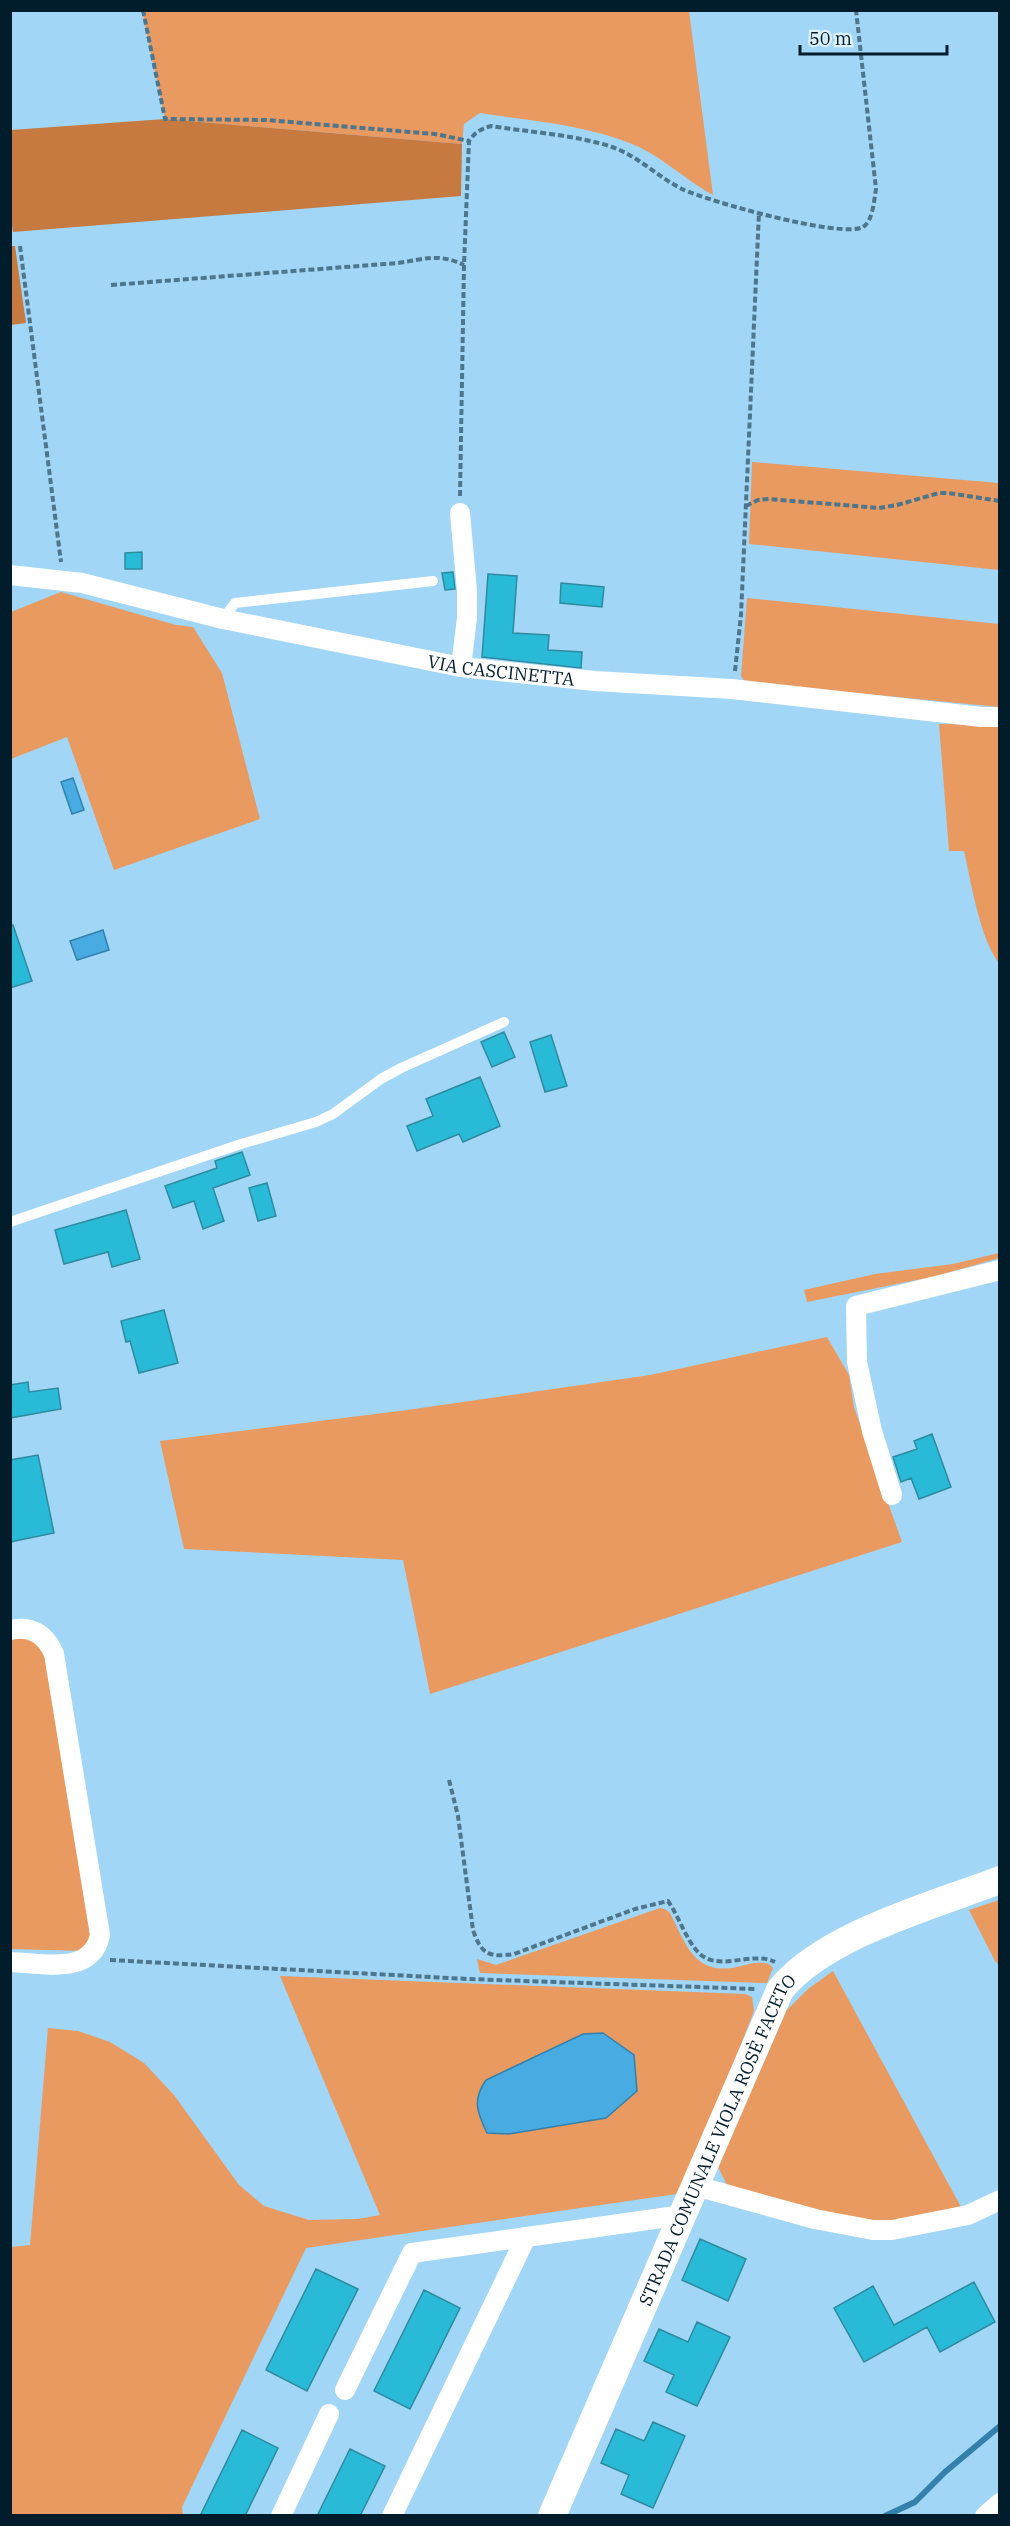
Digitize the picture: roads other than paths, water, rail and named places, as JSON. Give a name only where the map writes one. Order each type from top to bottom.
[{"type":"street","points":[[460,513],[467,591],[467,618],[461,667]]},
{"type":"street","name":"VIA CASCINETTA","points":[[10,575],[82,583],[223,619],[461,667],[595,681],[732,690],[999,717]]},
{"type":"street","points":[[892,1495],[872,1431],[857,1362],[856,1306],[999,1270]]},
{"type":"street","points":[[10,1630],[22,1628],[38,1633],[50,1644],[54,1654],[100,1926],[97,1948],[87,1959],[70,1964],[10,1962]]},
{"type":"street","name":"STRADA COMUNALE VIOLA ROSÈ FACETO","points":[[552,2516],[787,1982],[813,1960],[864,1932],[999,1880]]},
{"type":"street","points":[[696,2186],[814,2219],[873,2230],[892,2230],[968,2215],[999,2200]]},
{"type":"street","points":[[345,2390],[412,2253],[683,2215]]},
{"type":"street","points":[[392,2516],[526,2237]]},
{"type":"street","points":[[281,2516],[329,2414]]},
{"type":"street","points":[[985,2516],[999,2503]]},
{"type":"lane","points":[[223,619],[236,603],[433,580]]},
{"type":"lane","points":[[10,1222],[241,1144],[316,1122],[333,1114],[381,1079],[401,1068],[504,1022]]},
{"type":"water","points":[[73,778],[84,810],[72,814],[61,782]]},
{"type":"water","points":[[103,930],[109,950],[77,960],[70,941]]},
{"type":"water","points":[[603,2033],[634,2055],[637,2091],[606,2118],[509,2134],[487,2133],[478,2106],[479,2094],[486,2080],[583,2034]]},
{"type":"waterway","points":[[885,2516],[915,2502],[945,2472],[1000,2426]]}]
